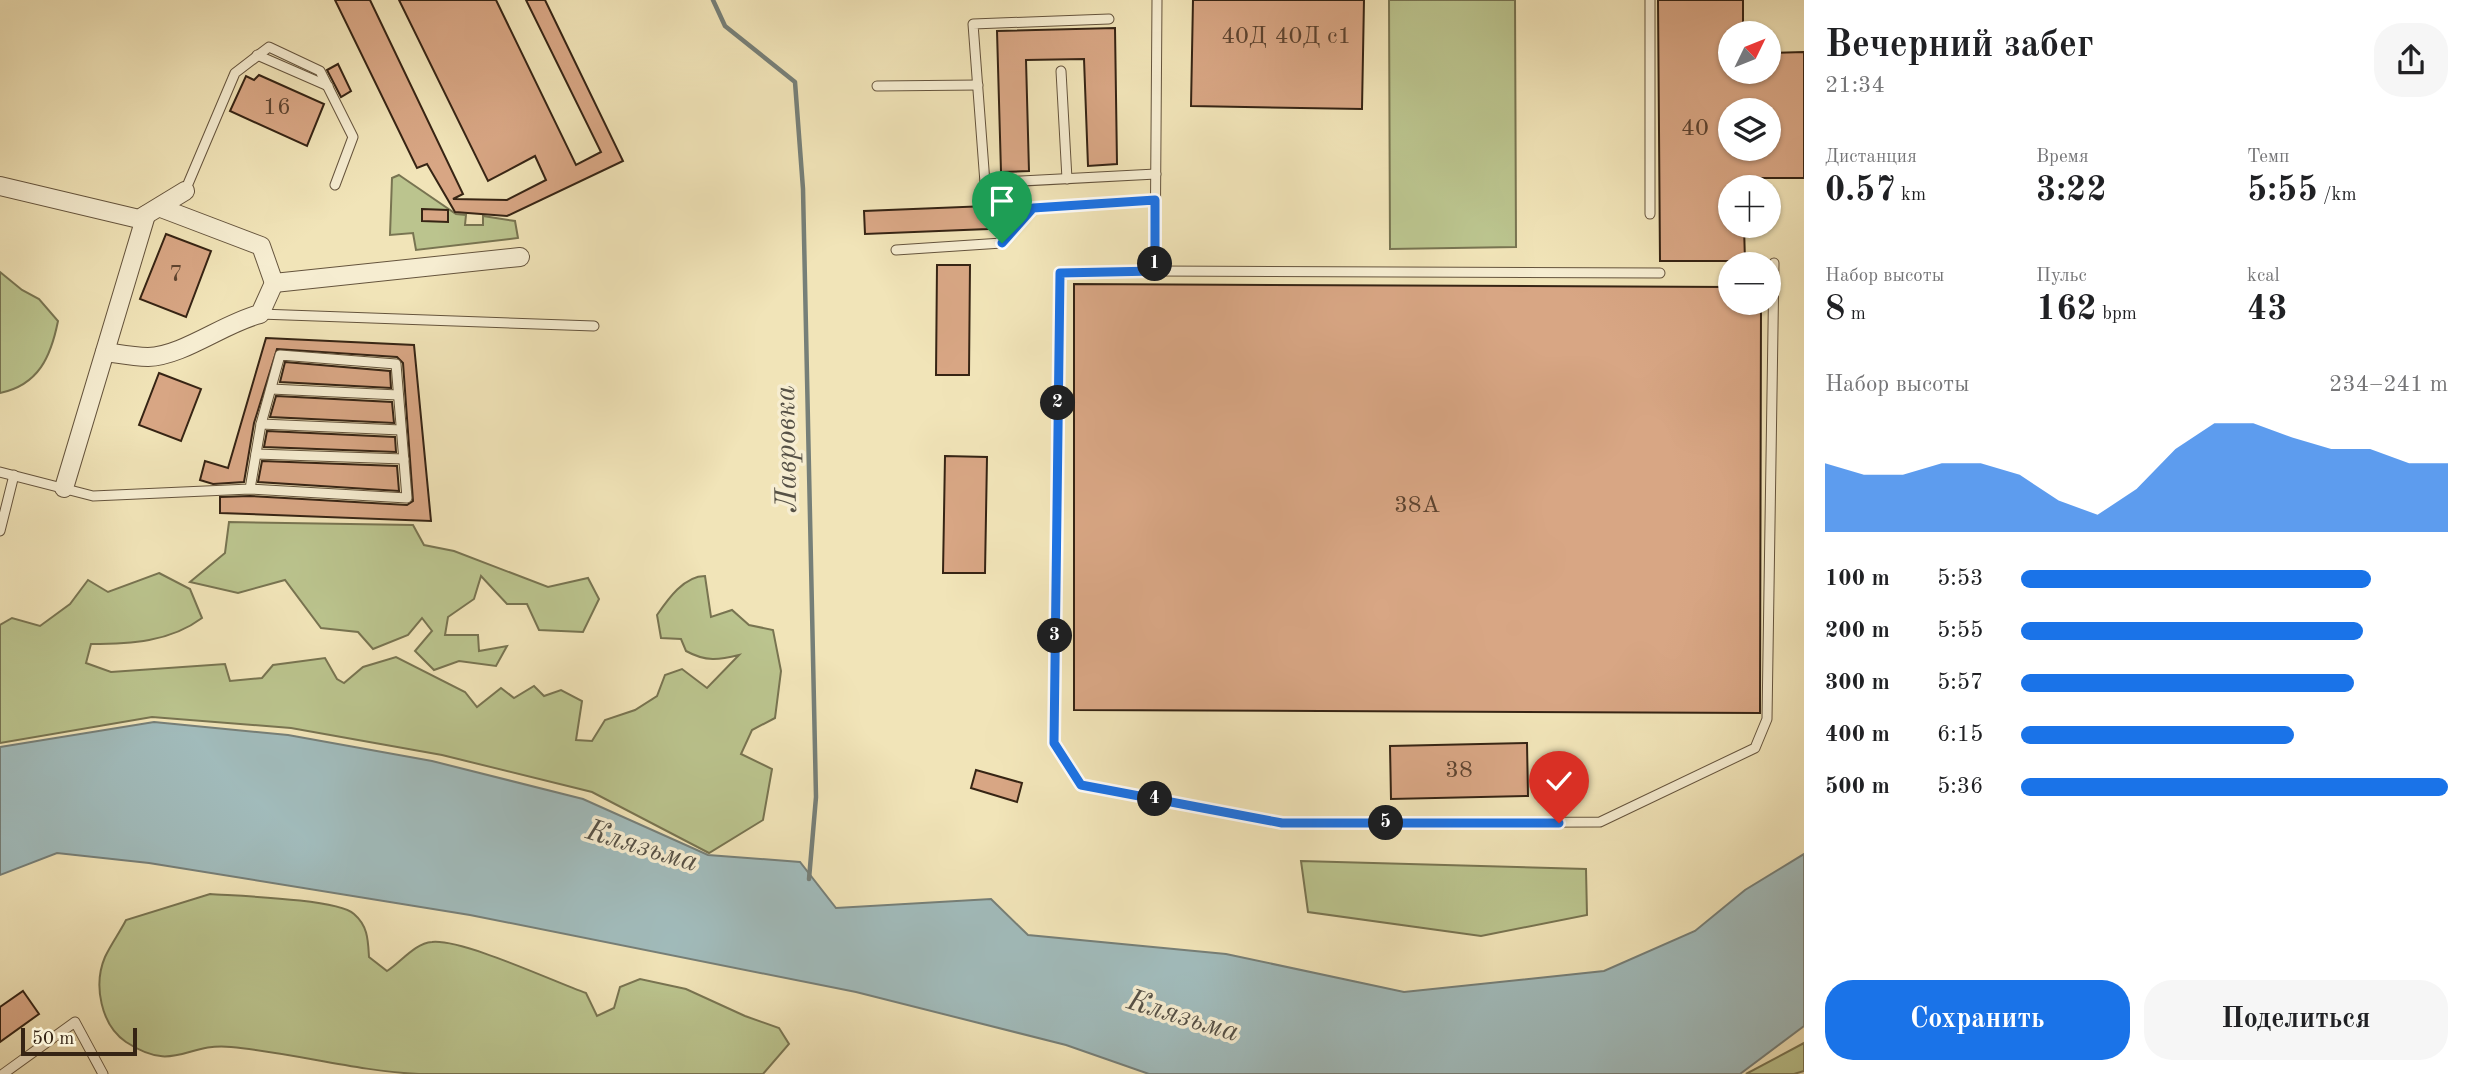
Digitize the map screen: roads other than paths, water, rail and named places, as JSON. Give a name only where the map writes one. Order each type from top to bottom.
[{"type":"street","points":[[0,186],[139,219],[185,191]]},
{"type":"street","points":[[105,352],[150,357],[175,350],[237,320],[260,314],[274,283],[261,246],[154,212]]},
{"type":"street","points":[[64,488],[105,352],[154,212]]},
{"type":"street","points":[[274,283],[520,257]]},
{"type":"lane","points":[[1155,271],[1157,0]]},
{"type":"lane","points":[[1650,0],[1650,214]]},
{"type":"lane","points":[[1109,19],[973,24],[985,183],[1156,174]]},
{"type":"lane","points":[[185,191],[235,73],[257,55],[328,86],[353,137],[335,185]]},
{"type":"lane","points":[[1061,71],[1067,179]]},
{"type":"lane","points":[[877,86],[978,85]]},
{"type":"lane","points":[[896,250],[1002,243],[1033,208],[1155,200]]},
{"type":"lane","points":[[1660,273],[1060,273],[1054,743],[1081,785],[1282,823],[1600,822],[1755,748],[1767,719],[1773,315]]},
{"type":"lane","points":[[260,314],[594,326]]},
{"type":"lane","points":[[0,472],[93,496],[250,489],[407,498],[396,364],[281,355],[261,424],[250,489]]},
{"type":"lane","points":[[271,389],[398,395]]},
{"type":"lane","points":[[261,424],[401,430]]},
{"type":"lane","points":[[256,454],[404,459]]},
{"type":"lane","points":[[0,531],[14,475]]},
{"type":"lane","points":[[3,1074],[75,1022],[103,1074]]},
{"type":"water","name":"Клязьма","points":[[154,722],[288,735],[432,761],[583,799],[708,855],[800,862],[836,908],[991,899],[1028,935],[1226,954],[1404,992],[1604,971],[1695,931],[1745,890],[1804,854],[1804,1026],[1740,1074],[1149,1074],[1066,1045],[856,992],[470,915],[149,863],[57,853],[0,875],[0,747]]},
{"type":"waterway","name":"Лавровка","points":[[713,0],[725,26],[795,82],[803,189],[816,797],[809,879]]}]
